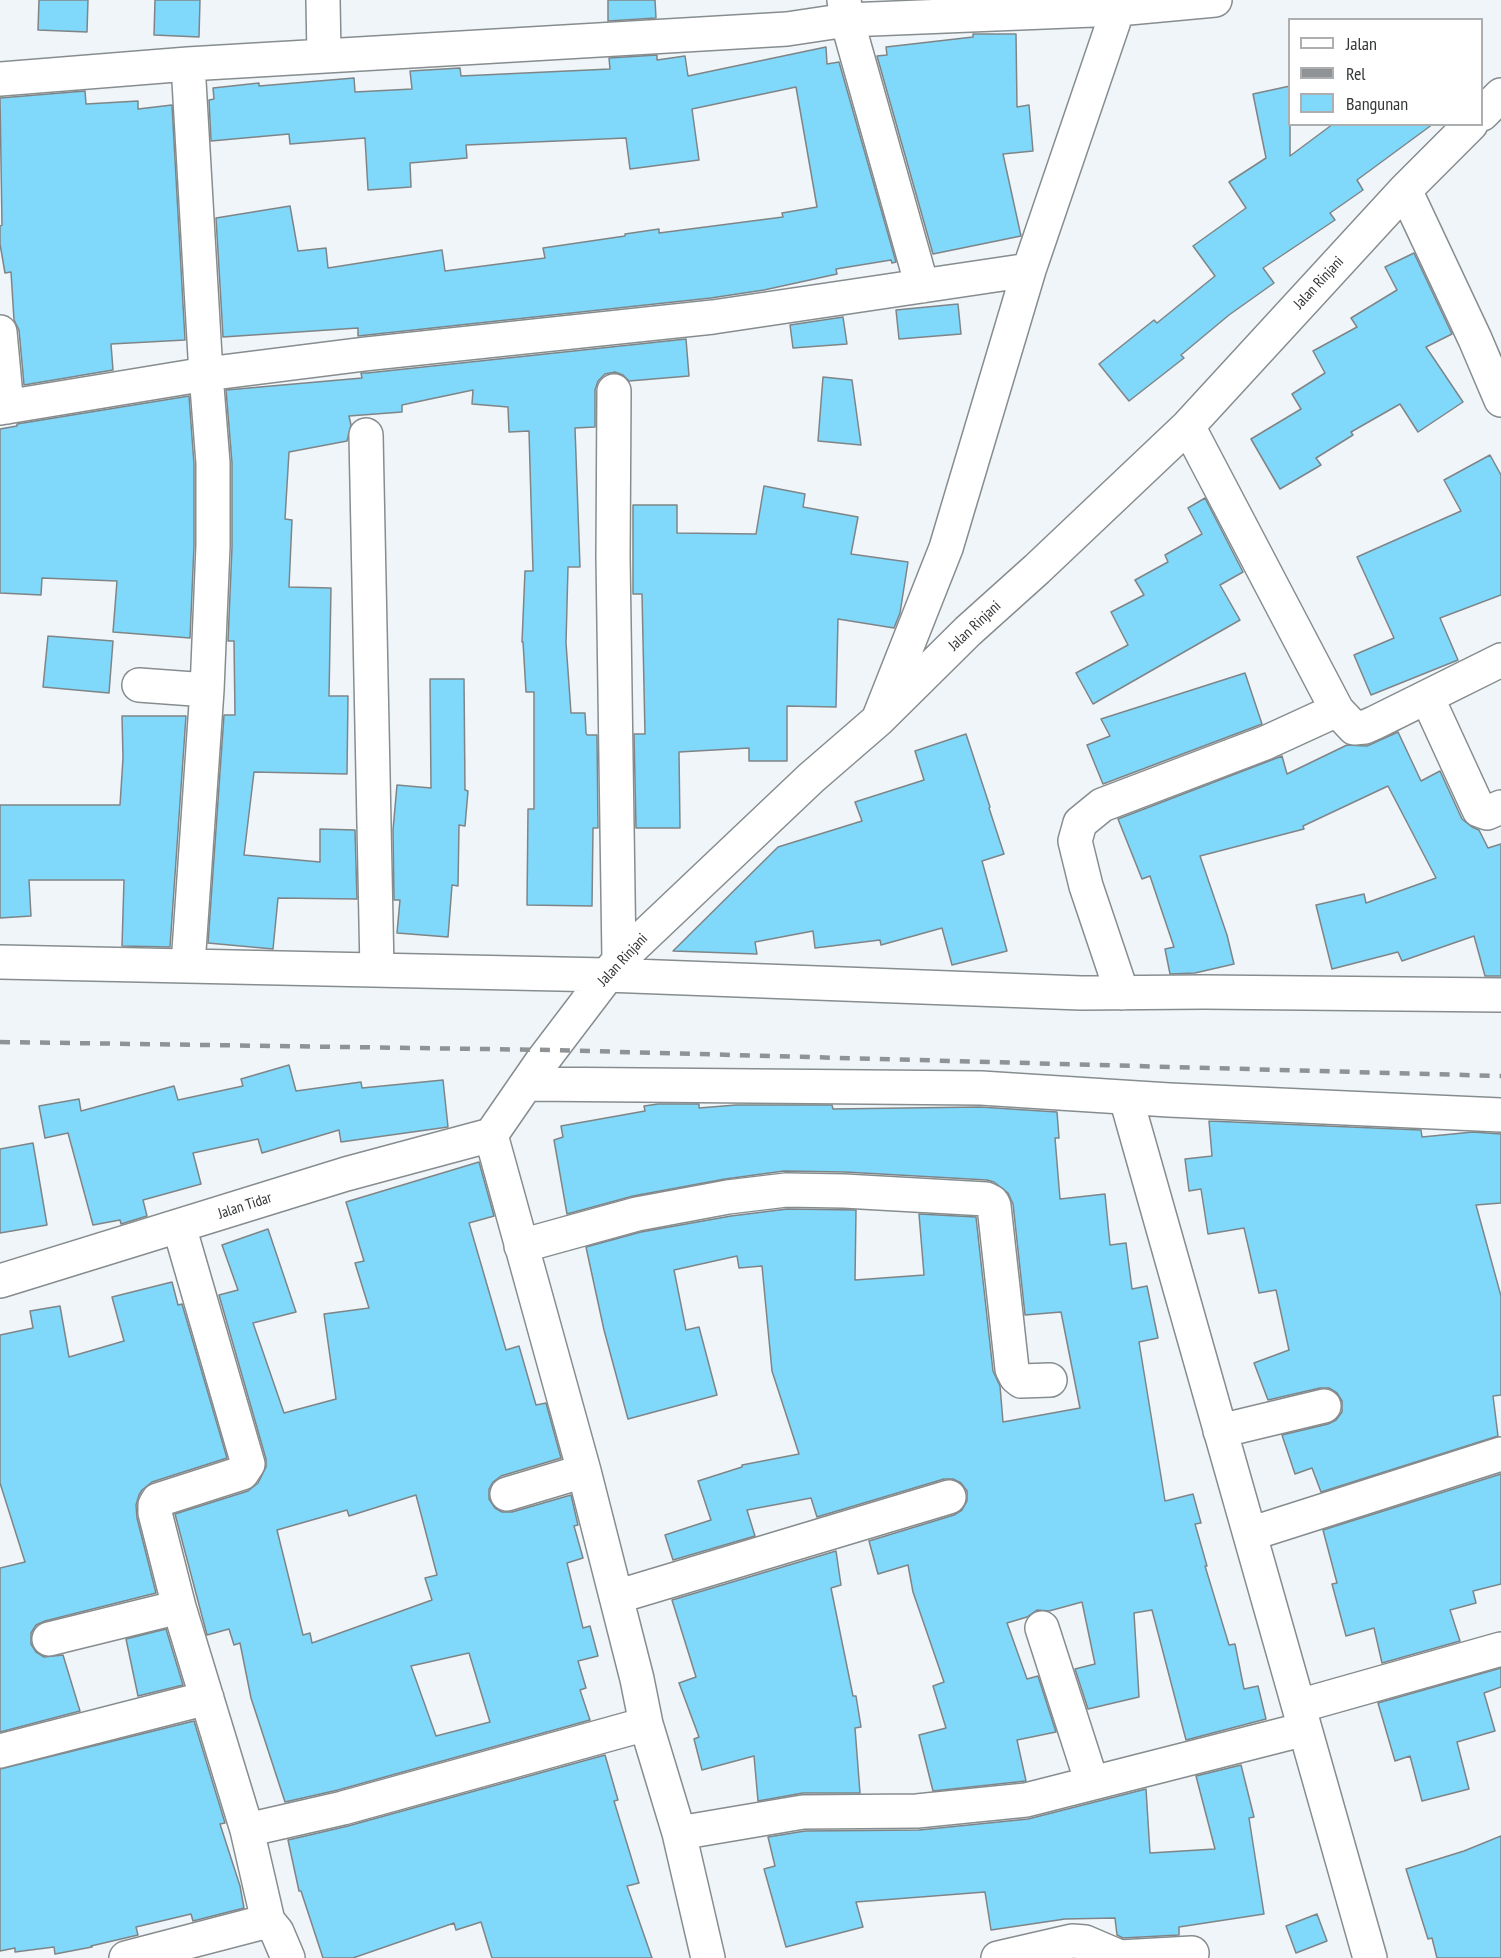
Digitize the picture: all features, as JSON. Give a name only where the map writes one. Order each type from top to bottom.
[{"type":"street","points":[[323,0],[324,56]]},
{"type":"street","points":[[0,79],[188,64],[787,29],[845,10],[1180,5],[1215,0]]},
{"type":"street","points":[[878,720],[946,548],[1029,270],[1119,5]]},
{"type":"street","points":[[845,10],[922,286]]},
{"type":"street","points":[[188,64],[213,463],[213,546],[207,690],[188,965]]},
{"type":"street","points":[[1483,113],[1501,95]]},
{"type":"street","name":"Jalan Rinjani","points":[[491,1135],[540,1064],[613,968],[811,778],[878,720],[968,631],[1188,426],[1405,190],[1469,126]]},
{"type":"street","points":[[1405,190],[1501,400]]},
{"type":"street","points":[[0,332],[4,407],[206,374],[365,354],[713,317],[1029,270]]},
{"type":"street","points":[[613,968],[614,391]]},
{"type":"street","points":[[1188,426],[1337,710],[1354,728],[1365,727],[1501,660]]},
{"type":"street","points":[[366,435],[377,970]]},
{"type":"street","points":[[139,685],[207,690]]},
{"type":"street","points":[[1427,697],[1479,810],[1487,813],[1501,807]]},
{"type":"street","points":[[1122,993],[1086,886],[1075,841],[1080,823],[1102,805],[1265,743],[1337,710]]},
{"type":"street","points":[[0,962],[377,970],[613,968],[1082,993],[1501,994]]},
{"type":"street","points":[[527,1084],[981,1088],[1126,1098],[1501,1115]]},
{"type":"street","points":[[1126,1098],[1370,1958]]},
{"type":"street","points":[[491,1135],[584,1471],[646,1724],[679,1833],[708,1958]]},
{"type":"street","name":"Jalan Tidar","points":[[0,1281],[346,1174],[491,1135]]},
{"type":"street","points":[[520,1246],[637,1214],[728,1197],[786,1190],[986,1199],[994,1206],[1012,1369],[1021,1381],[1050,1380]]},
{"type":"street","points":[[179,1226],[248,1464],[242,1473],[156,1502],[154,1509],[156,1523],[179,1607],[247,1830],[268,1921],[277,1932],[288,1958]]},
{"type":"street","points":[[1220,1431],[1324,1406]]},
{"type":"street","points":[[1250,1534],[1501,1454]]},
{"type":"street","points":[[507,1494],[584,1471]]},
{"type":"street","points":[[616,1597],[950,1497]]},
{"type":"street","points":[[49,1640],[179,1607]]},
{"type":"street","points":[[1042,1628],[1092,1783]]},
{"type":"street","points":[[679,1833],[803,1812],[917,1810],[1026,1800],[1092,1783],[1302,1718],[1501,1648]]},
{"type":"street","points":[[0,1751],[207,1698]]},
{"type":"street","points":[[247,1830],[343,1808],[646,1724]]},
{"type":"street","points":[[126,1958],[268,1921]]},
{"type":"street","points":[[998,1958],[1072,1941],[1085,1942],[1120,1957],[1192,1953]]},
{"type":"building","points":[[39,0],[88,0],[87,32],[38,30]]},
{"type":"building","points":[[155,0],[200,0],[199,37],[154,35]]},
{"type":"building","points":[[608,0],[655,0],[656,18],[608,21]]},
{"type":"building","points":[[973,34],[1016,34],[1017,107],[1029,105],[1033,151],[1003,154],[1021,236],[933,254],[877,56],[887,55],[886,47],[973,37]]},
{"type":"building","points":[[826,47],[827,64],[839,62],[896,262],[892,263],[891,260],[836,269],[837,274],[764,290],[711,298],[358,336],[358,328],[223,337],[216,218],[290,206],[298,251],[326,248],[328,268],[442,250],[445,271],[545,258],[543,248],[659,229],[659,233],[783,217],[782,213],[817,207],[796,87],[692,109],[699,160],[630,169],[626,138],[466,145],[467,158],[410,163],[411,187],[368,190],[365,138],[290,144],[289,134],[211,141],[209,100],[214,99],[213,88],[354,78],[355,92],[412,89],[410,71],[460,68],[461,76],[610,69],[609,58],[657,55],[657,60],[685,56],[688,76]]},
{"type":"building","points":[[1288,86],[1290,156],[1330,126],[1430,126],[1357,180],[1363,190],[1330,213],[1335,220],[1263,268],[1274,283],[1229,315],[1181,355],[1184,358],[1129,401],[1099,364],[1154,320],[1157,323],[1215,276],[1193,246],[1246,208],[1229,182],[1266,158],[1253,94]]},
{"type":"building","points":[[85,91],[86,104],[138,101],[138,109],[172,105],[185,340],[111,344],[113,370],[24,385],[19,330],[14,320],[11,272],[5,273],[0,244],[0,226],[2,225],[0,98]]},
{"type":"building","points":[[1414,253],[1452,334],[1426,347],[1463,402],[1418,432],[1400,404],[1351,432],[1353,435],[1316,458],[1321,465],[1280,489],[1251,439],[1301,409],[1292,394],[1325,373],[1313,351],[1357,327],[1351,318],[1397,290],[1385,267]]},
{"type":"building","points":[[958,304],[961,334],[899,339],[896,310]]},
{"type":"building","points":[[843,317],[847,344],[793,348],[790,325]]},
{"type":"building","points":[[686,339],[689,376],[629,381],[623,375],[615,372],[605,374],[598,381],[595,390],[595,427],[575,428],[580,567],[568,567],[566,643],[571,713],[585,713],[587,735],[597,735],[598,828],[593,828],[592,906],[527,905],[528,809],[534,809],[534,692],[526,692],[522,642],[525,571],[533,571],[529,431],[509,432],[508,407],[472,404],[473,390],[402,405],[402,412],[349,416],[351,425],[347,441],[289,452],[285,519],[292,520],[289,587],[331,588],[329,696],[348,696],[347,774],[254,772],[244,855],[320,862],[320,829],[355,830],[357,899],[278,898],[273,949],[208,943],[224,715],[235,715],[234,641],[228,641],[232,547],[232,463],[226,390],[362,378],[361,373]]},
{"type":"building","points":[[823,377],[852,380],[861,445],[818,441]]},
{"type":"building","points":[[189,396],[194,464],[194,546],[190,638],[113,632],[117,581],[42,578],[41,595],[0,593],[0,429],[17,426],[17,424]]},
{"type":"building","points":[[1490,455],[1501,475],[1501,595],[1440,618],[1458,660],[1371,695],[1354,655],[1394,638],[1357,557],[1461,511],[1444,480]]},
{"type":"building","points":[[764,486],[805,494],[803,507],[858,517],[851,554],[908,562],[900,613],[894,628],[838,619],[836,707],[787,706],[787,761],[749,761],[749,748],[679,752],[680,828],[636,828],[634,734],[645,734],[642,594],[633,594],[633,505],[677,505],[677,533],[756,534]]},
{"type":"building","points":[[1205,498],[1243,572],[1220,585],[1240,620],[1093,704],[1076,673],[1128,645],[1111,612],[1144,595],[1135,580],[1168,562],[1165,555],[1202,534],[1188,508]]},
{"type":"building","points":[[48,636],[113,641],[109,693],[43,687]]},
{"type":"building","points":[[1245,673],[1262,724],[1103,784],[1087,745],[1110,736],[1101,719]]},
{"type":"building","points":[[430,679],[464,679],[465,790],[468,791],[465,826],[459,825],[458,886],[452,885],[448,937],[397,933],[400,900],[394,900],[393,830],[397,785],[431,788]]},
{"type":"building","points":[[122,716],[186,716],[170,947],[122,946],[124,880],[29,880],[31,916],[0,918],[0,805],[120,805],[123,758]]},
{"type":"building","points":[[1398,732],[1421,781],[1440,771],[1462,819],[1479,830],[1488,848],[1501,844],[1501,976],[1485,976],[1474,936],[1402,961],[1398,952],[1332,969],[1316,905],[1364,894],[1366,903],[1436,878],[1388,786],[1303,826],[1304,829],[1200,856],[1227,935],[1234,964],[1195,973],[1170,974],[1165,949],[1174,947],[1150,876],[1142,879],[1118,819],[1282,756],[1287,774],[1347,745],[1367,746]]},
{"type":"building","points":[[966,734],[1004,854],[982,861],[1007,951],[952,965],[942,928],[881,945],[880,940],[815,948],[813,931],[755,942],[757,954],[673,951],[778,847],[862,821],[855,802],[924,780],[915,751]]},
{"type":"building","points":[[289,1065],[296,1091],[361,1082],[362,1088],[443,1080],[448,1127],[341,1142],[339,1130],[262,1153],[258,1139],[193,1153],[201,1184],[143,1200],[147,1216],[121,1224],[120,1220],[93,1225],[68,1133],[45,1138],[39,1106],[79,1099],[81,1111],[174,1086],[178,1100],[243,1086],[241,1079]]},
{"type":"building","points":[[699,1104],[699,1108],[736,1105],[832,1105],[833,1109],[980,1107],[1057,1112],[1059,1138],[1055,1138],[1060,1199],[1105,1194],[1110,1245],[1126,1243],[1132,1289],[1147,1286],[1158,1338],[1139,1342],[1165,1501],[1193,1494],[1201,1523],[1195,1524],[1207,1566],[1205,1566],[1229,1645],[1235,1644],[1244,1689],[1258,1686],[1266,1719],[1186,1740],[1152,1610],[1134,1613],[1139,1697],[1088,1709],[1075,1669],[1095,1664],[1082,1602],[1049,1611],[1037,1610],[1027,1617],[1007,1623],[1027,1679],[1038,1676],[1056,1732],[1017,1740],[1026,1781],[933,1791],[919,1735],[946,1728],[933,1686],[944,1682],[913,1592],[908,1565],[878,1574],[869,1541],[954,1515],[962,1510],[967,1501],[967,1491],[961,1483],[953,1479],[944,1479],[817,1517],[811,1498],[747,1510],[755,1536],[673,1560],[665,1535],[711,1520],[698,1481],[742,1467],[742,1465],[799,1454],[772,1371],[762,1266],[739,1268],[737,1256],[674,1270],[686,1330],[699,1327],[717,1395],[628,1419],[604,1330],[586,1247],[641,1232],[731,1216],[787,1209],[856,1210],[855,1280],[924,1275],[919,1214],[976,1217],[993,1371],[1000,1386],[1003,1422],[1080,1408],[1061,1312],[1025,1315],[1013,1204],[1008,1193],[994,1182],[845,1172],[784,1171],[633,1196],[567,1214],[554,1140],[563,1137],[561,1126],[645,1111],[644,1106]]},
{"type":"building","points":[[1209,1121],[1421,1130],[1422,1137],[1473,1132],[1501,1134],[1501,1203],[1476,1205],[1501,1296],[1501,1395],[1493,1396],[1498,1436],[1321,1492],[1312,1468],[1295,1474],[1282,1435],[1336,1420],[1342,1412],[1342,1401],[1337,1393],[1329,1388],[1268,1400],[1254,1363],[1289,1350],[1276,1290],[1259,1293],[1244,1228],[1208,1234],[1201,1189],[1189,1191],[1185,1159],[1212,1156]]},
{"type":"building","points":[[33,1143],[47,1225],[0,1233],[0,1149]]},
{"type":"building","points":[[479,1162],[494,1216],[469,1223],[506,1350],[519,1346],[536,1405],[546,1403],[561,1458],[501,1476],[493,1482],[489,1489],[489,1499],[495,1508],[502,1512],[512,1512],[571,1495],[578,1525],[574,1526],[583,1558],[567,1563],[583,1628],[590,1626],[598,1656],[578,1661],[586,1688],[580,1690],[590,1720],[338,1790],[285,1802],[251,1698],[240,1643],[234,1645],[229,1629],[207,1635],[175,1514],[248,1491],[258,1483],[266,1467],[266,1459],[219,1295],[238,1290],[222,1245],[268,1229],[296,1312],[253,1323],[284,1413],[336,1399],[324,1314],[369,1308],[355,1263],[364,1261],[346,1202]],"holes":[[[416,1495],[437,1575],[425,1578],[432,1600],[312,1643],[310,1633],[303,1635],[277,1530],[347,1510],[349,1516]],[[469,1653],[490,1722],[436,1736],[411,1666]]]},
{"type":"building","points":[[172,1282],[178,1305],[182,1304],[227,1458],[152,1482],[139,1495],[136,1505],[137,1518],[156,1593],[45,1621],[36,1625],[31,1633],[31,1644],[36,1652],[44,1657],[63,1655],[80,1711],[0,1732],[0,1568],[25,1562],[0,1483],[0,1335],[33,1328],[30,1311],[60,1306],[69,1357],[124,1341],[112,1297]]},
{"type":"building","points":[[1501,1474],[1501,1584],[1473,1591],[1476,1603],[1450,1610],[1460,1641],[1382,1663],[1374,1628],[1346,1636],[1332,1584],[1337,1583],[1323,1530]]},
{"type":"building","points":[[836,1551],[841,1585],[831,1588],[861,1727],[855,1728],[860,1793],[803,1793],[758,1801],[754,1756],[702,1770],[694,1739],[699,1737],[679,1683],[696,1677],[672,1600]]},
{"type":"building","points":[[166,1629],[183,1685],[138,1696],[126,1639]]},
{"type":"building","points":[[1501,1668],[1501,1687],[1484,1693],[1495,1731],[1457,1742],[1469,1789],[1422,1801],[1410,1756],[1395,1761],[1378,1703]]},
{"type":"building","points":[[194,1721],[225,1823],[220,1824],[240,1886],[244,1908],[193,1921],[191,1914],[136,1927],[138,1935],[55,1954],[54,1947],[15,1952],[15,1948],[0,1951],[0,1769]]},
{"type":"building","points":[[605,1755],[618,1800],[614,1801],[639,1883],[627,1886],[652,1958],[492,1958],[481,1922],[456,1930],[454,1923],[353,1958],[323,1958],[301,1891],[299,1891],[288,1840],[348,1826]]},
{"type":"building","points":[[1241,1765],[1254,1817],[1249,1818],[1264,1914],[1179,1927],[1179,1935],[1123,1938],[1117,1935],[1115,1918],[1065,1919],[991,1930],[985,1892],[856,1902],[863,1927],[786,1947],[764,1869],[775,1866],[768,1837],[805,1831],[919,1830],[1028,1819],[1146,1789],[1150,1853],[1215,1849],[1196,1776]]},
{"type":"building","points":[[1501,1836],[1501,1958],[1437,1958],[1432,1938],[1428,1939],[1406,1869],[1464,1851]]},
{"type":"building","points":[[1317,1914],[1327,1941],[1296,1953],[1286,1926]]},
{"type":"railway","points":[[0,1042],[551,1050],[1501,1076]]}]
